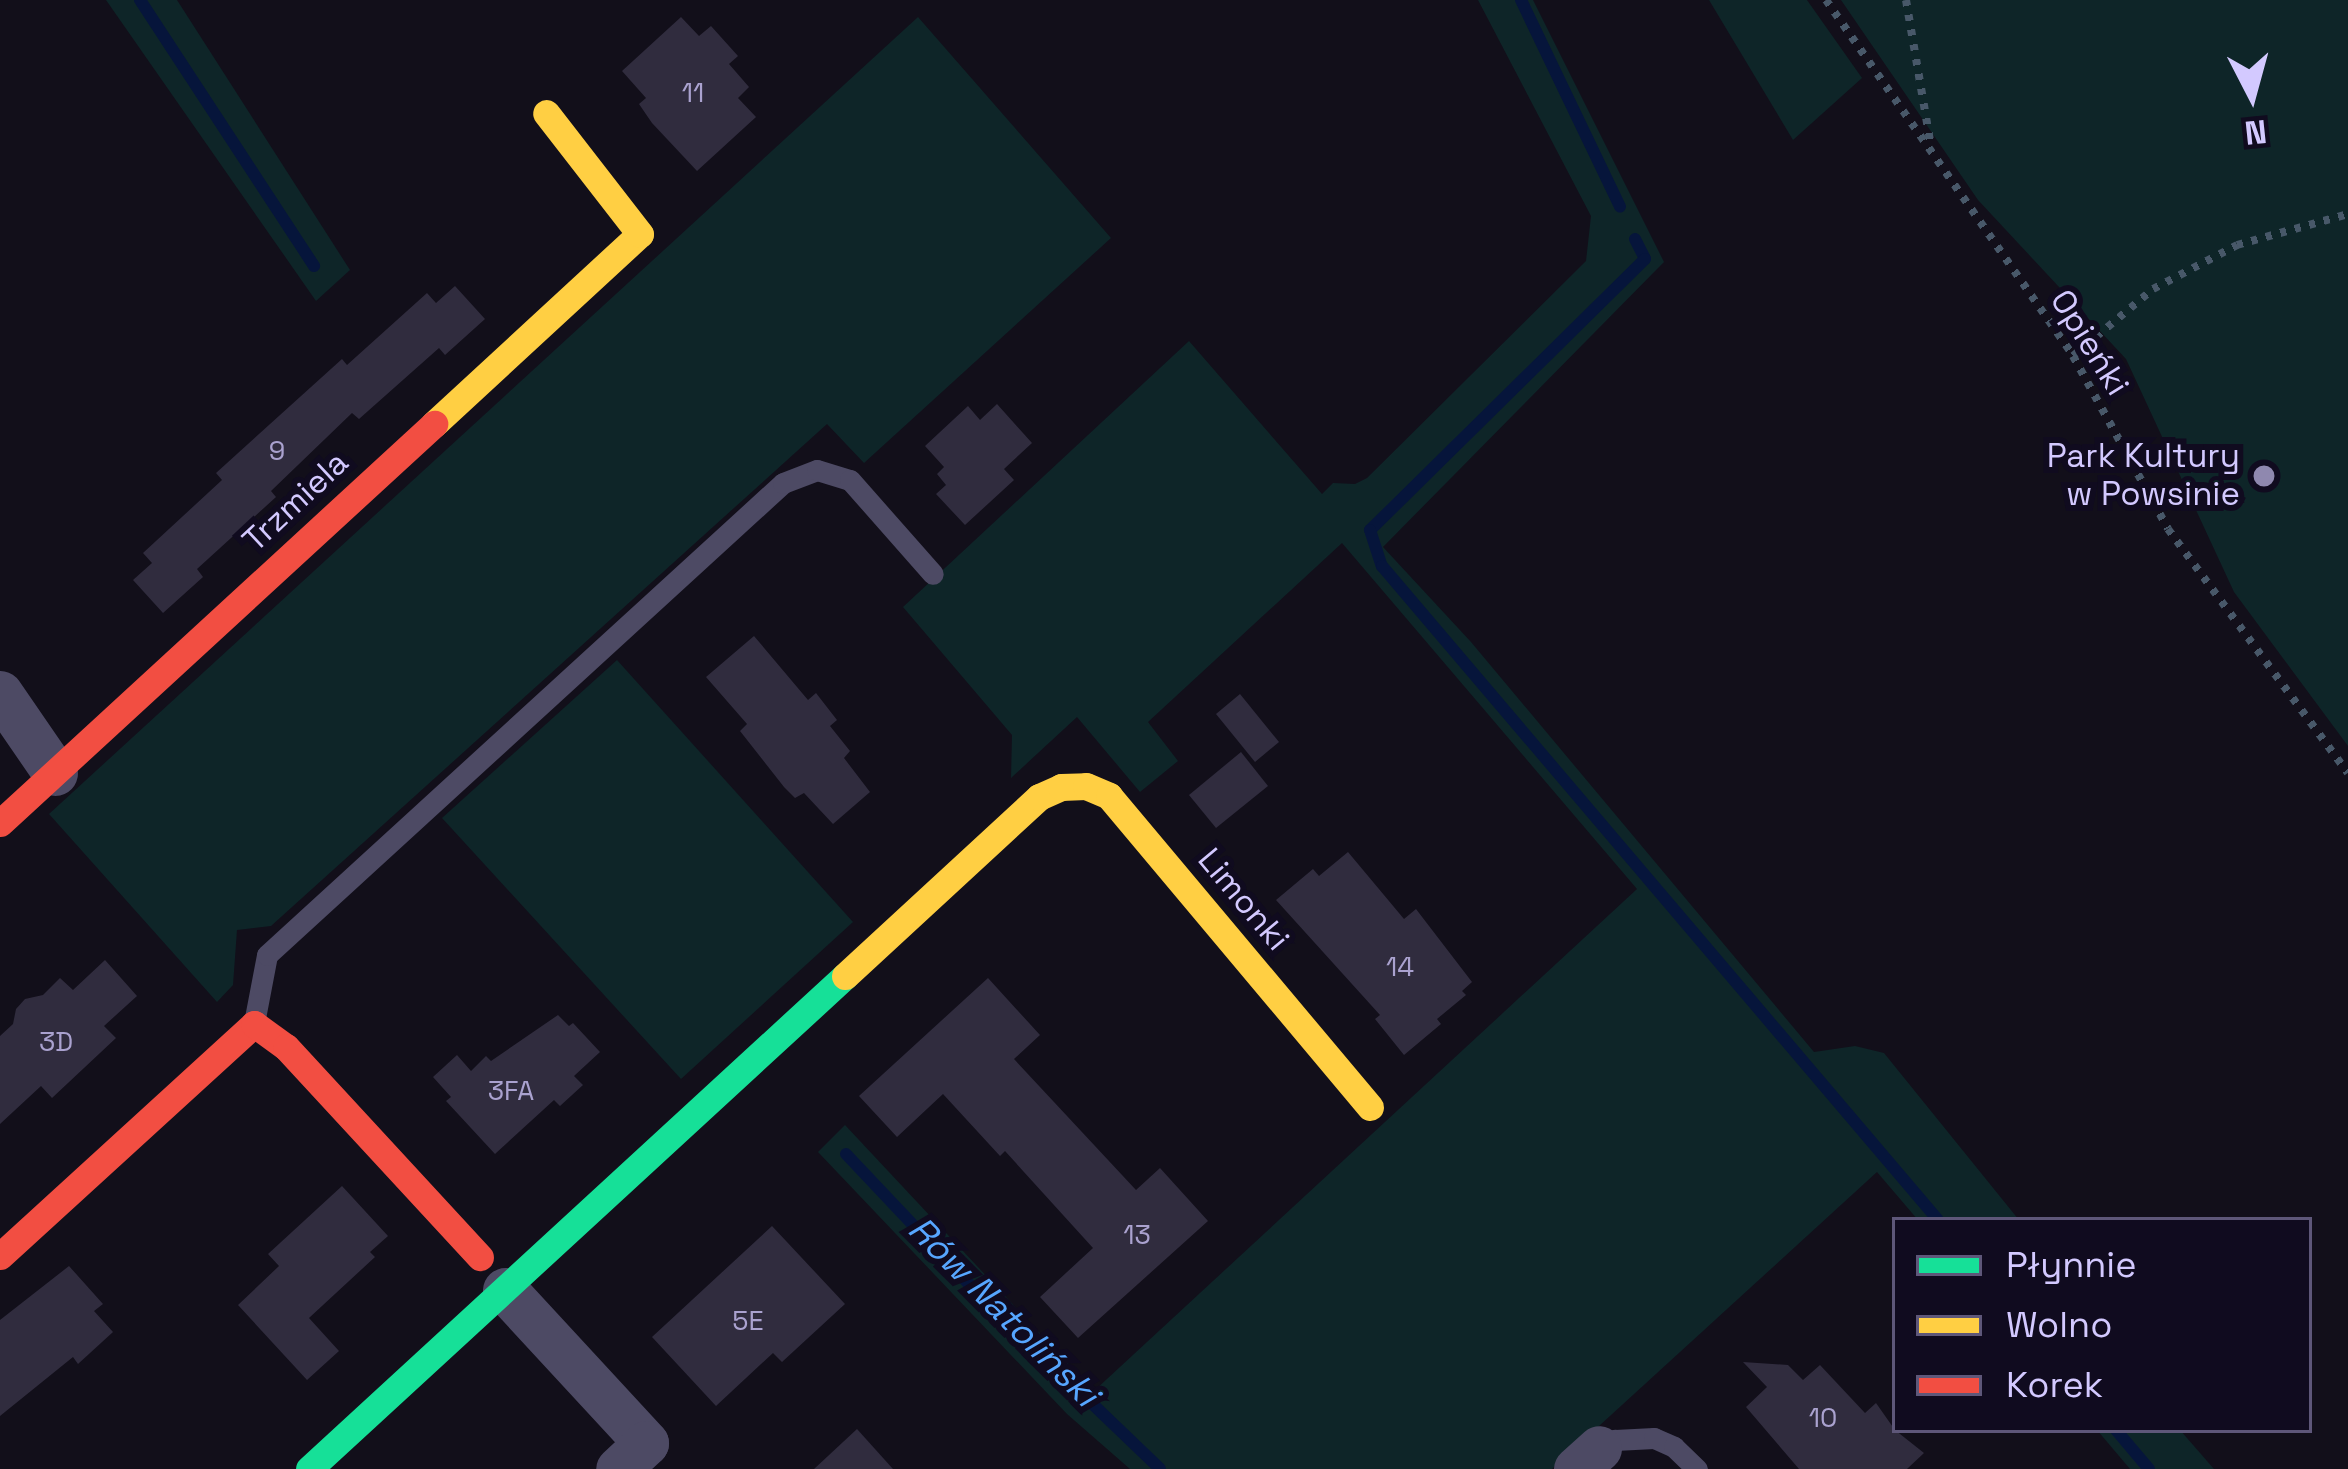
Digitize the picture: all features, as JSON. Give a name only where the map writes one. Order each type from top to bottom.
[{"type":"street","name":"Trzmiela","points":[[0,823],[640,234],[546,113]]},
{"type":"street","points":[[0,693],[55,773]]},
{"type":"street","name":"Limonki","points":[[492,1274],[1039,797],[1073,785],[1109,796],[1370,1107]]},
{"type":"street","points":[[0,1256],[254,1024],[286,1047],[646,1443],[618,1469]]},
{"type":"street","points":[[308,1469],[492,1274]]},
{"type":"lane","points":[[254,1024],[267,955],[783,484],[818,470],[850,480],[933,574]]},
{"type":"lane","points":[[1587,1458],[1616,1440],[1654,1438],[1674,1447],[1697,1469]]},
{"type":"path","name":"Opieńki","points":[[1826,0],[2073,356],[2168,529],[2348,773]]},
{"type":"path","points":[[1906,0],[1931,148]]},
{"type":"path","points":[[2073,356],[2153,289],[2237,244],[2348,214]]},
{"type":"green space","points":[[106,0],[177,0],[350,270],[316,301]]},
{"type":"green space","points":[[1478,0],[1533,0],[1664,262],[1383,547],[1471,642],[1814,1052],[1855,1046],[1884,1053],[2017,1217],[1915,1217],[1877,1172],[1552,1469],[1130,1469],[1067,1414],[818,1152],[845,1125],[1094,1391],[1637,889],[1342,543],[1148,722],[1178,761],[1140,792],[1077,717],[1011,778],[1012,735],[903,607],[1189,341],[1322,494],[1333,483],[1355,484],[1367,478],[1586,261],[1591,216]]},
{"type":"green space","points":[[1709,0],[1807,0],[1862,78],[1793,140]]},
{"type":"green space","name":"Park Kultury w Powsinie","points":[[1841,0],[2348,0],[2348,746],[2234,592],[2126,359],[1978,200]]},
{"type":"green space","points":[[918,17],[1111,238],[864,463],[827,424],[271,926],[237,930],[233,985],[217,1002],[49,814]]},
{"type":"green space","points":[[617,660],[853,922],[681,1079],[442,818]]},
{"type":"green space","points":[[2100,1433],[2183,1433],[2214,1469],[2130,1469]]},
{"type":"building","points":[[681,17],[699,36],[711,26],[738,56],[729,64],[749,87],[738,98],[756,117],[697,171],[652,123],[639,104],[646,98],[622,71]]},
{"type":"building","points":[[455,286],[485,319],[445,355],[439,348],[359,419],[352,413],[271,491],[276,497],[197,569],[203,577],[163,613],[133,580],[152,563],[143,553],[222,480],[216,473],[342,359],[347,365],[427,293],[436,303]]},
{"type":"building","points":[[997,404],[1032,443],[1004,469],[1014,480],[965,525],[936,494],[946,485],[937,474],[944,467],[925,446],[968,406],[980,420]]},
{"type":"building","points":[[754,636],[808,700],[816,693],[837,720],[830,726],[850,751],[844,758],[870,792],[833,824],[804,793],[795,798],[784,787],[740,731],[747,724],[706,677]]},
{"type":"building","points":[[1240,694],[1279,742],[1255,762],[1216,714]]},
{"type":"building","points":[[1241,752],[1268,786],[1216,828],[1189,795]]},
{"type":"building","points":[[1348,852],[1404,919],[1416,909],[1472,982],[1462,991],[1466,995],[1437,1019],[1441,1024],[1404,1055],[1375,1019],[1380,1015],[1276,900],[1313,869],[1319,876]]},
{"type":"building","points":[[105,960],[137,996],[104,1026],[116,1038],[52,1098],[41,1086],[0,1124],[0,1036],[13,1024],[16,1009],[25,999],[43,995],[60,978],[73,990]]},
{"type":"building","points":[[988,978],[1040,1035],[1014,1059],[1136,1190],[1160,1168],[1208,1221],[1078,1338],[1040,1297],[1093,1248],[1005,1151],[1000,1156],[943,1094],[897,1137],[859,1096]]},
{"type":"building","points":[[558,1015],[569,1026],[573,1023],[600,1052],[574,1076],[583,1085],[560,1106],[554,1100],[495,1154],[446,1101],[451,1097],[433,1077],[457,1055],[471,1071],[486,1056],[491,1061]]},
{"type":"building","points":[[342,1186],[388,1236],[370,1252],[375,1257],[309,1318],[339,1351],[307,1380],[238,1305],[279,1266],[268,1254]]},
{"type":"building","points":[[772,1226],[845,1304],[782,1362],[773,1353],[716,1406],[652,1337]]},
{"type":"building","points":[[69,1266],[103,1304],[94,1311],[113,1332],[78,1364],[73,1357],[0,1416],[0,1320]]},
{"type":"building","points":[[1743,1362],[1788,1365],[1803,1380],[1820,1365],[1865,1413],[1876,1403],[1892,1433],[1924,1453],[1907,1469],[1799,1469],[1746,1407],[1767,1387]]},
{"type":"building","points":[[857,1429],[893,1469],[814,1469]]},
{"type":"waterway","points":[[140,0],[314,266]]},
{"type":"waterway","points":[[1521,0],[1620,207]]},
{"type":"waterway","points":[[1635,239],[1645,259],[1370,530],[1382,566],[1935,1217]]},
{"type":"waterway","name":"Rów Natoliński","points":[[846,1154],[983,1299],[1160,1469]]},
{"type":"waterway","points":[[2119,1433],[2149,1469]]},
{"type":"traffic: fast","points":[[309,1469],[845,976]]},
{"type":"traffic: slow","points":[[434,424],[640,234],[546,113]]},
{"type":"traffic: slow","points":[[845,976],[1039,797],[1061,787],[1086,786],[1109,796],[1370,1107]]},
{"type":"traffic: jam","points":[[0,823],[434,424]]},
{"type":"traffic: jam","points":[[0,1256],[254,1024],[286,1047],[480,1257]]},
{"type":"place","name":"Park Kultury w Powsinie","points":[[2264,476]]}]
